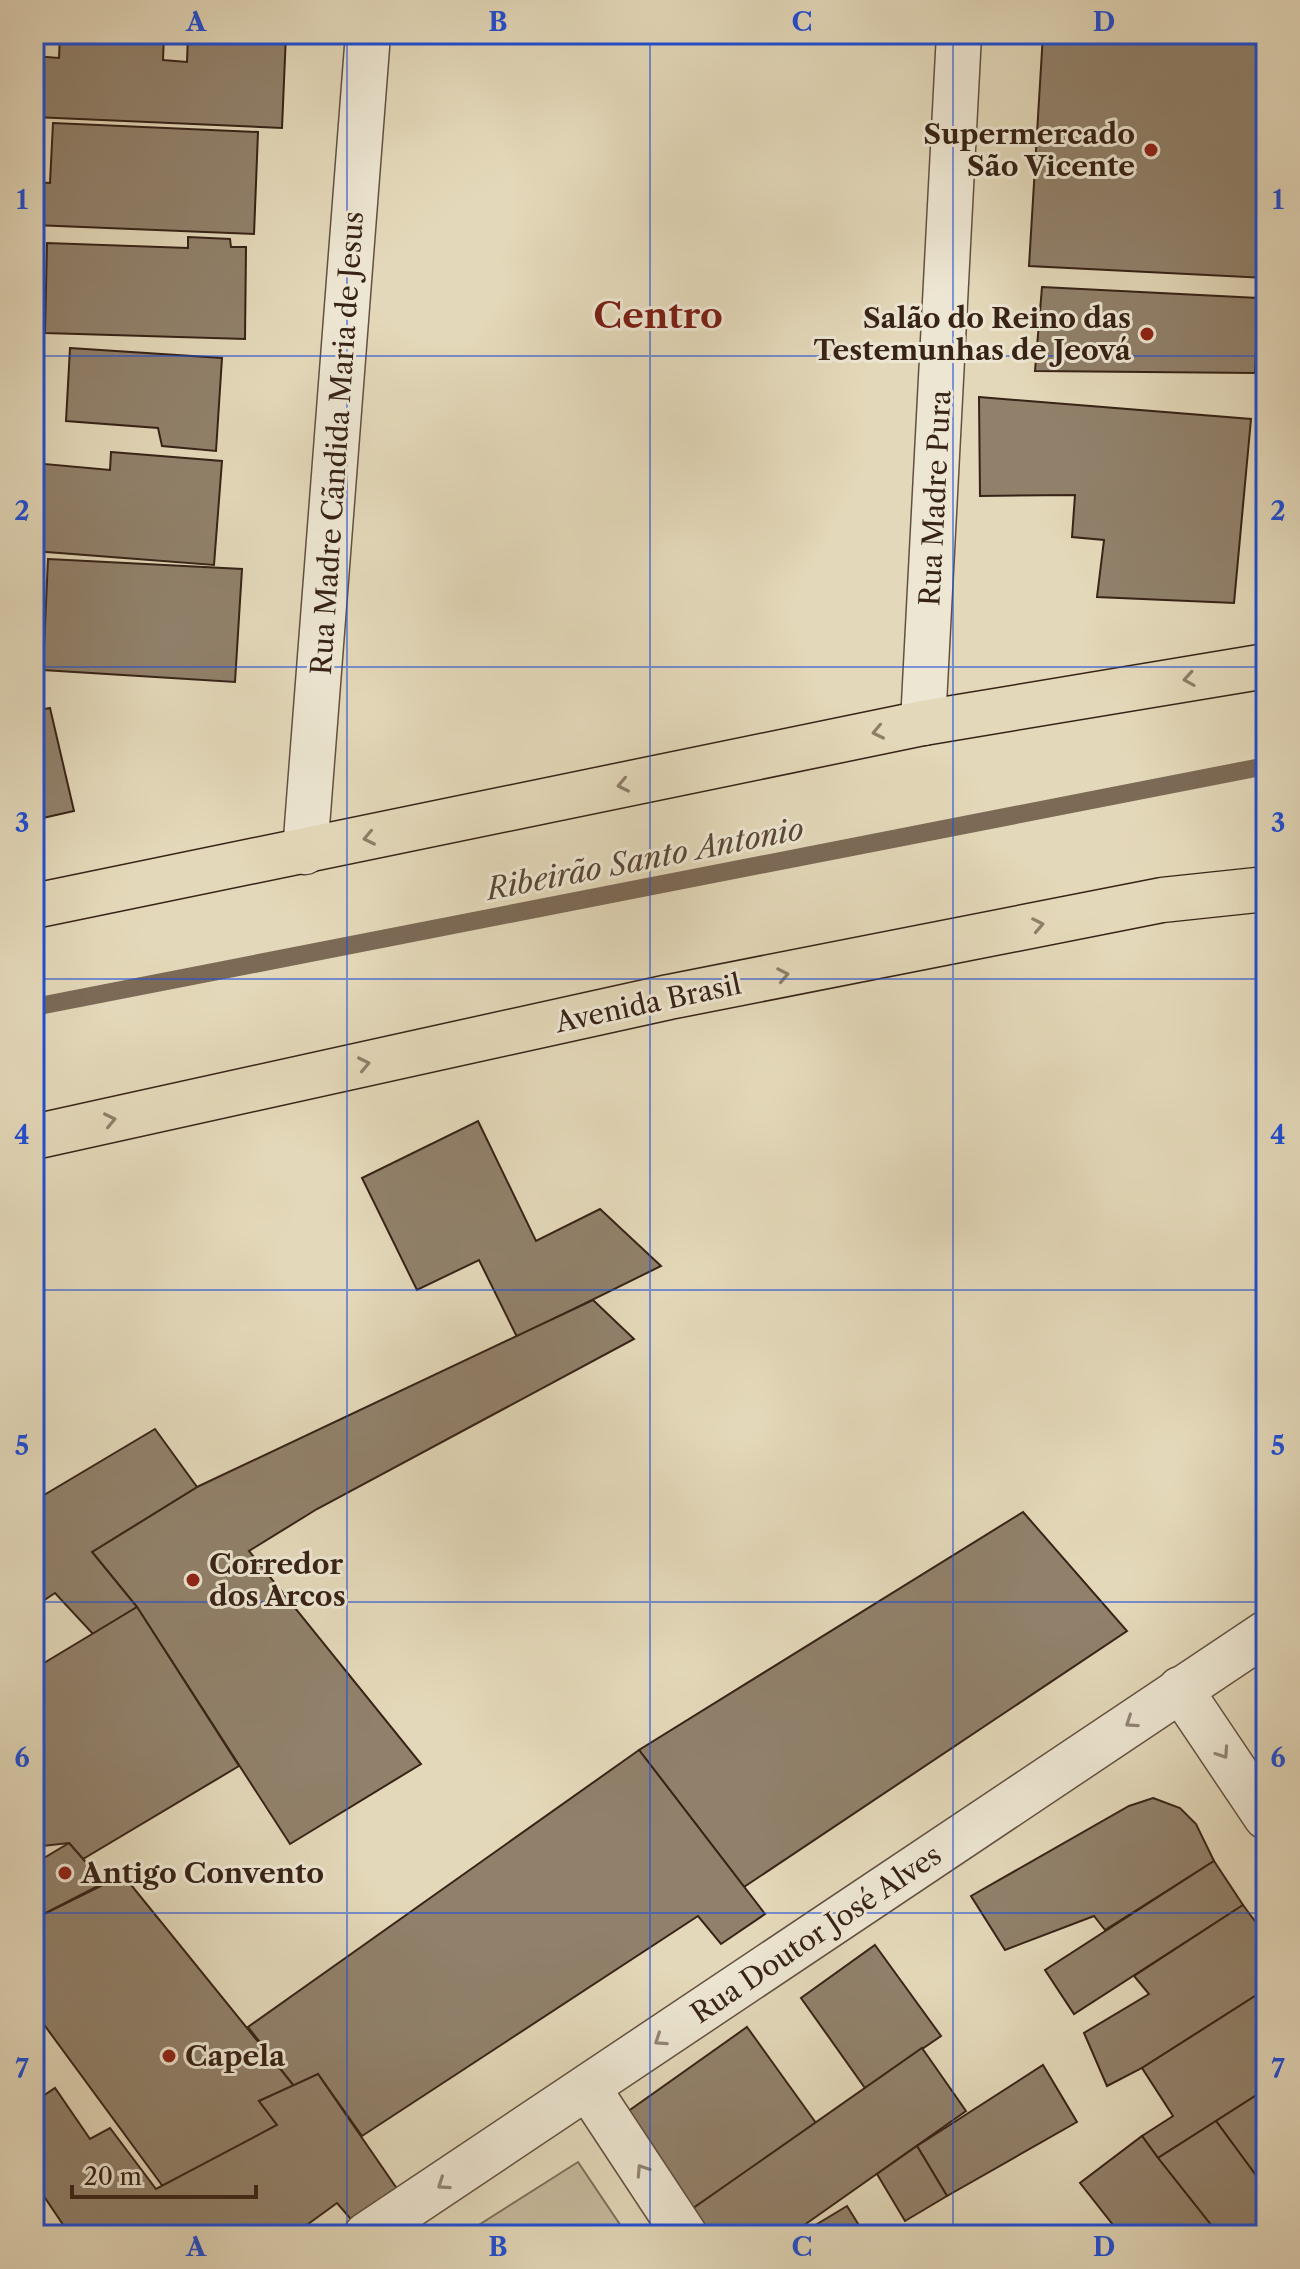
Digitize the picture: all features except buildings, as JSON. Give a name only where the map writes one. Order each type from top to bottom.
[{"type":"main road","points":[[34,906],[923,723],[1266,666]]},
{"type":"main road","name":"Avenida Brasil","points":[[34,1137],[669,997],[1162,900],[1266,889]]},
{"type":"street","name":"Rua Madre Cãndida Maria de Jesus","points":[[305,852],[368,34]]},
{"type":"street","name":"Rua Madre Pura","points":[[923,723],[959,34]]},
{"type":"street","name":"Rua Doutor José Alves","points":[[366,2235],[1266,1633]]},
{"type":"street","points":[[1180,1689],[1266,1817]]},
{"type":"street","points":[[588,2088],[685,2235]]},
{"type":"shaded area","points":[[578,2162],[627,2235],[463,2235]]},
{"type":"waterway","name":"Ribeirão Santo Antonio","points":[[34,1007],[1266,766]]},
{"type":"place","name":"Supermercado São Vicente","points":[[1151,150]]},
{"type":"place","name":"Salão do Reino das Testemunhas de Jeová","points":[[1147,334]]},
{"type":"place","name":"Corredor dos Arcos","points":[[193,1580]]},
{"type":"place","name":"Antigo Convento","points":[[65,1873]]},
{"type":"place","name":"Capela","points":[[169,2056]]},
{"type":"district","name":"Centro","points":[[658,315]]}]
